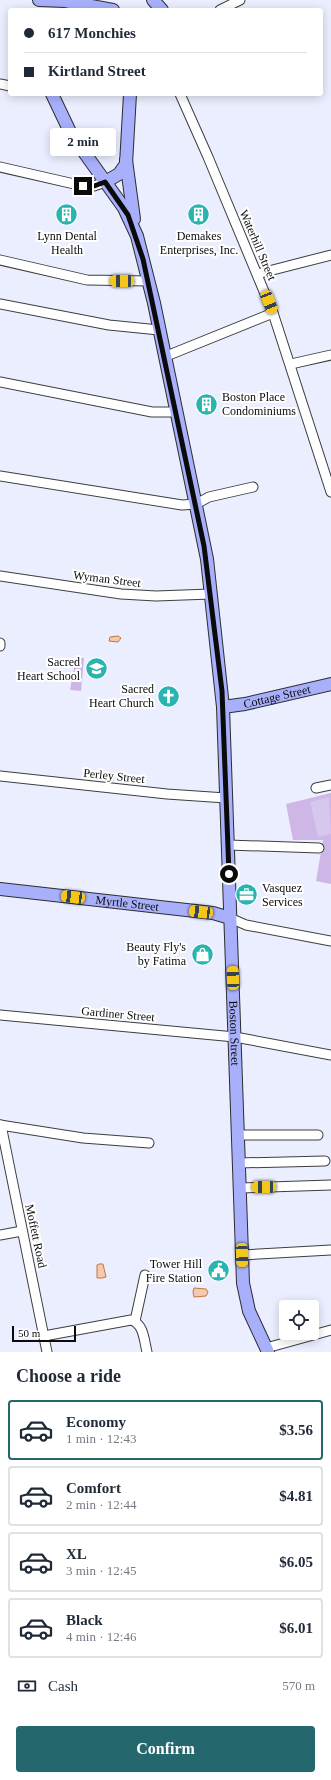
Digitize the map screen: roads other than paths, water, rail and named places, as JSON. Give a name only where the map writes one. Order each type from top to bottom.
[{"type":"main road","points":[[39,0],[65,2],[102,8]]},
{"type":"main road","points":[[90,0],[106,8]]},
{"type":"main road","points":[[153,0],[160,8]]},
{"type":"main road","name":"Boston Street","points":[[53,96],[71,134],[124,208],[137,236],[149,281],[175,412],[206,553],[223,707],[244,1289],[247,1306],[267,1350]]},
{"type":"main road","points":[[130,96],[126,159],[137,236]]},
{"type":"main road","points":[[105,182],[122,171],[126,159]]},
{"type":"main road","name":"Cottage Street","points":[[223,707],[238,706],[331,684]]},
{"type":"main road","name":"Myrtle Street","points":[[0,889],[213,913],[230,918]]},
{"type":"street","points":[[226,8],[240,0]]},
{"type":"street","name":"Waterhill Street","points":[[182,97],[273,313],[291,364],[331,492]]},
{"type":"street","points":[[0,167],[83,186],[94,186],[105,182]]},
{"type":"street","points":[[257,274],[331,255]]},
{"type":"street","points":[[0,260],[87,280],[149,281]]},
{"type":"street","points":[[0,304],[109,325],[159,330]]},
{"type":"street","points":[[164,357],[273,313]]},
{"type":"street","points":[[291,364],[331,355]]},
{"type":"street","points":[[0,382],[152,412],[175,412]]},
{"type":"street","points":[[0,476],[178,505],[196,504],[209,497],[253,487]]},
{"type":"street","name":"Wyman Street","points":[[0,576],[120,594],[156,596],[211,594]]},
{"type":"street","name":"Perley Street","points":[[0,776],[167,794],[226,798]]},
{"type":"street","points":[[316,788],[331,785]]},
{"type":"street","points":[[228,845],[319,848]]},
{"type":"street","points":[[230,918],[246,925],[331,941]]},
{"type":"street","name":"Gardiner Street","points":[[0,1015],[235,1038],[331,1055]]},
{"type":"street","points":[[0,1125],[83,1138],[149,1143]]},
{"type":"street","name":"Moffett Road","points":[[0,1125],[47,1352]]},
{"type":"street","points":[[238,1135],[318,1135]]},
{"type":"street","points":[[239,1163],[325,1161]]},
{"type":"street","points":[[240,1188],[331,1185]]},
{"type":"street","points":[[0,1236],[22,1231]]},
{"type":"street","points":[[242,1255],[331,1250]]},
{"type":"street","points":[[145,1275],[135,1321],[141,1329],[147,1352]]},
{"type":"street","points":[[44,1336],[119,1321],[135,1321]]},
{"type":"street","points":[[267,1350],[331,1330]]},
{"type":"place","name":"Lynn Dental Health","points":[[67,215]]},
{"type":"place","name":"Demakes Enterprises, Inc.","points":[[199,215]]},
{"type":"place","name":"Boston Place Condominiums","points":[[206,404]]},
{"type":"place","name":"Sacred Heart School","points":[[96,669]]},
{"type":"place","name":"Sacred Heart Church","points":[[169,696]]},
{"type":"place","name":"Vasquez Services","points":[[246,895]]},
{"type":"place","name":"Beauty Fly's by Fatima","points":[[202,954]]},
{"type":"place","name":"Tower Hill Fire Station","points":[[218,1271]]}]
